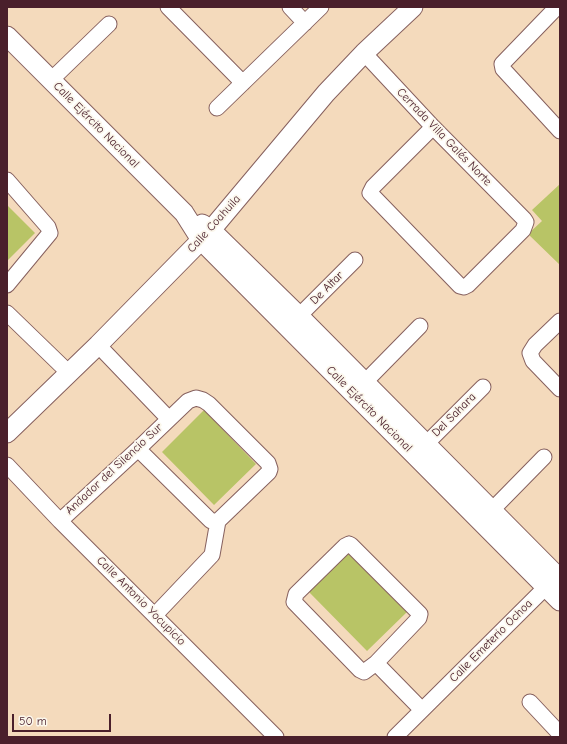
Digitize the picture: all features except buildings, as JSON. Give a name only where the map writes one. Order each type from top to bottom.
[{"type":"street","points":[[168,7],[243,83]]},
{"type":"street","points":[[290,7],[305,23]]},
{"type":"street","points":[[217,108],[321,7]]},
{"type":"street","name":"Calle Coahuila","points":[[7,434],[98,345],[206,235],[326,93],[364,53],[413,7]]},
{"type":"street","points":[[557,7],[502,62],[502,64],[503,69],[560,131]]},
{"type":"street","points":[[51,80],[109,24]]},
{"type":"street","name":"Calle Ejército Nacional","points":[[7,36],[206,235],[556,579]]},
{"type":"street","name":"Cerrada Villa Galés Norte","points":[[364,53],[433,127],[524,219],[525,226],[523,230],[468,285],[464,287],[460,286],[370,193],[373,187],[433,127]]},
{"type":"street","points":[[7,180],[50,231],[48,236],[7,285]]},
{"type":"street","name":"Calle Ejército Nacional","points":[[206,235],[299,316],[492,510],[556,579],[560,601]]},
{"type":"street","name":"De Altar","points":[[299,316],[355,260]]},
{"type":"street","points":[[7,313],[69,373]]},
{"type":"street","points":[[560,321],[530,353],[532,361],[560,389]]},
{"type":"street","points":[[364,383],[420,326]]},
{"type":"street","points":[[98,345],[168,418]]},
{"type":"street","name":"Del Sahara","points":[[426,444],[483,387]]},
{"type":"street","name":"Andador del Silencio Sur","points":[[60,520],[138,449],[188,400],[196,398],[209,404],[268,463],[270,468],[269,472],[218,522]]},
{"type":"street","points":[[138,449],[211,521],[218,522],[212,555],[155,615]]},
{"type":"street","points":[[492,510],[544,457]]},
{"type":"street","name":"Calle Antonio Yocupicio","points":[[7,465],[276,737]]},
{"type":"street","points":[[349,544],[420,614],[419,618],[376,663],[364,672],[360,670],[294,602],[296,594],[345,546],[349,544]]},
{"type":"street","name":"Calle Emeterio Ochoa","points":[[395,737],[556,579]]},
{"type":"street","points":[[376,663],[422,710]]},
{"type":"street","points":[[530,702],[554,733]]},
{"type":"green space","points":[[560,184],[560,265],[528,234],[542,221],[532,210]]},
{"type":"green space","points":[[7,205],[35,233],[7,261]]},
{"type":"green space","points":[[204,410],[256,464],[214,505],[162,452]]},
{"type":"green space","points":[[349,553],[407,612],[367,651],[309,592]]}]
